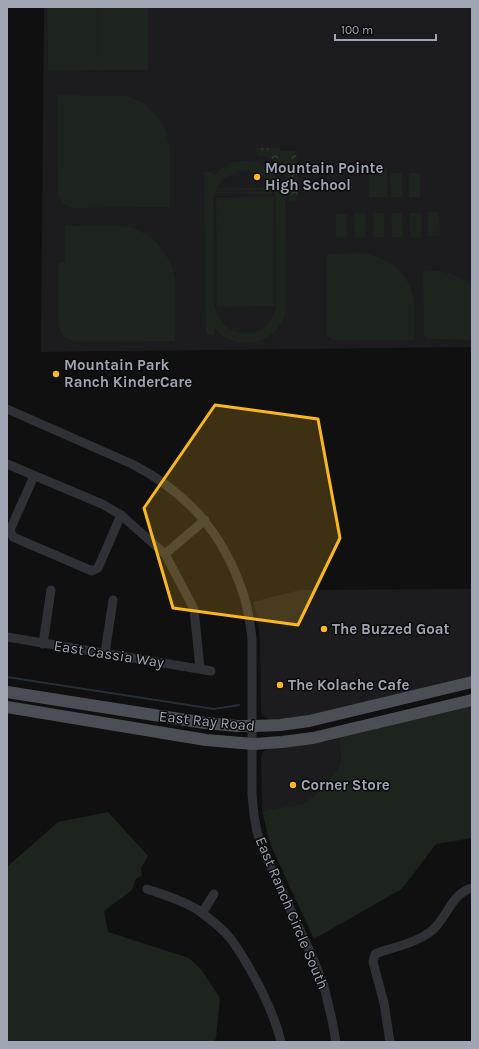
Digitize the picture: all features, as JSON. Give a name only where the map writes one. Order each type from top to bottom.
[{"type":"main road","name":"East Ray Road","points":[[7,707],[206,740],[253,735],[280,725],[309,721],[472,682]]},
{"type":"main road","name":"East Ray Road","points":[[7,692],[205,723],[237,726],[253,735],[282,742],[313,738],[472,700]]},
{"type":"main road","points":[[81,719],[83,704]]},
{"type":"street","name":"East Ranch Circle South","points":[[7,409],[145,470],[170,486],[205,520],[224,548],[244,594],[252,638],[252,794],[254,815],[264,852],[312,954],[324,986],[336,1042]]},
{"type":"street","points":[[7,464],[102,504],[121,515],[165,554],[194,609],[200,669]]},
{"type":"street","points":[[34,476],[10,530],[13,537],[92,571],[98,568],[121,515]]},
{"type":"street","points":[[165,554],[205,520]]},
{"type":"street","points":[[43,644],[51,590]]},
{"type":"street","points":[[104,653],[113,600]]},
{"type":"street","name":"East Cassia Way","points":[[7,637],[211,671]]},
{"type":"street","points":[[390,1042],[384,1003],[372,962],[375,954],[415,940],[431,931],[457,898],[463,892],[472,888]]},
{"type":"street","points":[[147,889],[176,899],[196,909],[221,929],[237,947],[275,1019],[281,1042]]},
{"type":"street","points":[[202,913],[214,894]]},
{"type":"highlighted area","points":[[215,405],[318,419],[340,538],[298,625],[173,608],[144,508]]},
{"type":"shaded area","name":"Mountain Pointe High School","points":[[44,7],[472,7],[472,347],[41,352]]},
{"type":"shaded area","points":[[472,589],[472,676],[314,714],[272,720],[262,715],[260,641],[257,616],[253,602],[300,590]]},
{"type":"shaded area","points":[[339,738],[341,761],[337,770],[318,793],[303,805],[262,811],[261,758],[263,752],[270,749],[324,742]]},
{"type":"green space","points":[[47,7],[97,7],[98,70],[48,71]]},
{"type":"green space","points":[[98,7],[148,7],[148,70],[98,70]]},
{"type":"green space","points":[[57,95],[125,96],[144,104],[155,114],[166,132],[170,148],[170,207],[74,208],[63,203],[58,192]]},
{"type":"green space","points":[[256,148],[280,148],[280,151],[296,151],[298,201],[290,201],[283,171],[279,165],[274,160],[267,157],[258,156]]},
{"type":"green space","points":[[244,161],[259,163],[268,168],[276,175],[281,183],[284,190],[285,200],[286,301],[284,316],[280,325],[269,336],[262,340],[246,343],[224,337],[215,328],[214,334],[206,334],[204,172],[213,172],[213,177],[219,170],[237,162]],"holes":[[[239,171],[255,172],[264,177],[271,185],[276,201],[276,308],[271,320],[263,328],[254,332],[244,333],[234,331],[225,325],[218,316],[214,304],[213,198],[219,184]]]},
{"type":"green space","points":[[374,167],[387,167],[387,197],[369,197],[369,173]]},
{"type":"green space","points":[[390,173],[402,173],[402,197],[391,197]]},
{"type":"green space","points":[[409,173],[420,173],[420,197],[409,197]]},
{"type":"green space","points":[[269,187],[273,194],[216,192],[263,191],[218,189]]},
{"type":"green space","points":[[274,197],[275,306],[217,307],[216,198]]},
{"type":"green space","points":[[428,212],[439,212],[440,236],[428,236]]},
{"type":"green space","points":[[354,213],[365,213],[366,237],[355,237]]},
{"type":"green space","points":[[373,213],[384,213],[384,237],[373,237]]},
{"type":"green space","points":[[391,213],[402,213],[403,237],[392,237]]},
{"type":"green space","points":[[409,213],[421,213],[421,237],[410,237]]},
{"type":"green space","points":[[336,214],[347,214],[347,237],[336,238]]},
{"type":"green space","points":[[114,225],[131,227],[149,236],[156,242],[172,266],[175,277],[175,341],[77,342],[70,340],[62,334],[59,324],[59,263],[65,262],[65,226]]},
{"type":"green space","points":[[363,253],[373,255],[390,263],[398,269],[409,284],[415,308],[414,340],[332,340],[327,336],[327,254]]},
{"type":"green space","points":[[423,270],[449,273],[461,278],[472,286],[472,340],[428,339],[424,335]]},
{"type":"green space","points":[[472,705],[472,838],[436,844],[400,890],[314,939],[272,848],[262,811],[303,804],[318,793],[337,770],[341,761],[339,738]]},
{"type":"green space","points":[[108,812],[148,856],[141,868],[142,875],[136,879],[132,890],[104,911],[108,932],[189,958],[201,969],[220,998],[216,1038],[214,1042],[7,1042],[7,867],[58,822]]},
{"type":"waterway","points":[[7,677],[214,709],[239,705]]},
{"type":"place","name":"Mountain Pointe High School","points":[[257,177]]},
{"type":"place","name":"Mountain Park Ranch KinderCare","points":[[56,374]]},
{"type":"place","name":"The Buzzed Goat","points":[[324,629]]},
{"type":"place","name":"The Kolache Cafe","points":[[280,685]]},
{"type":"place","name":"Corner Store","points":[[293,785]]}]
